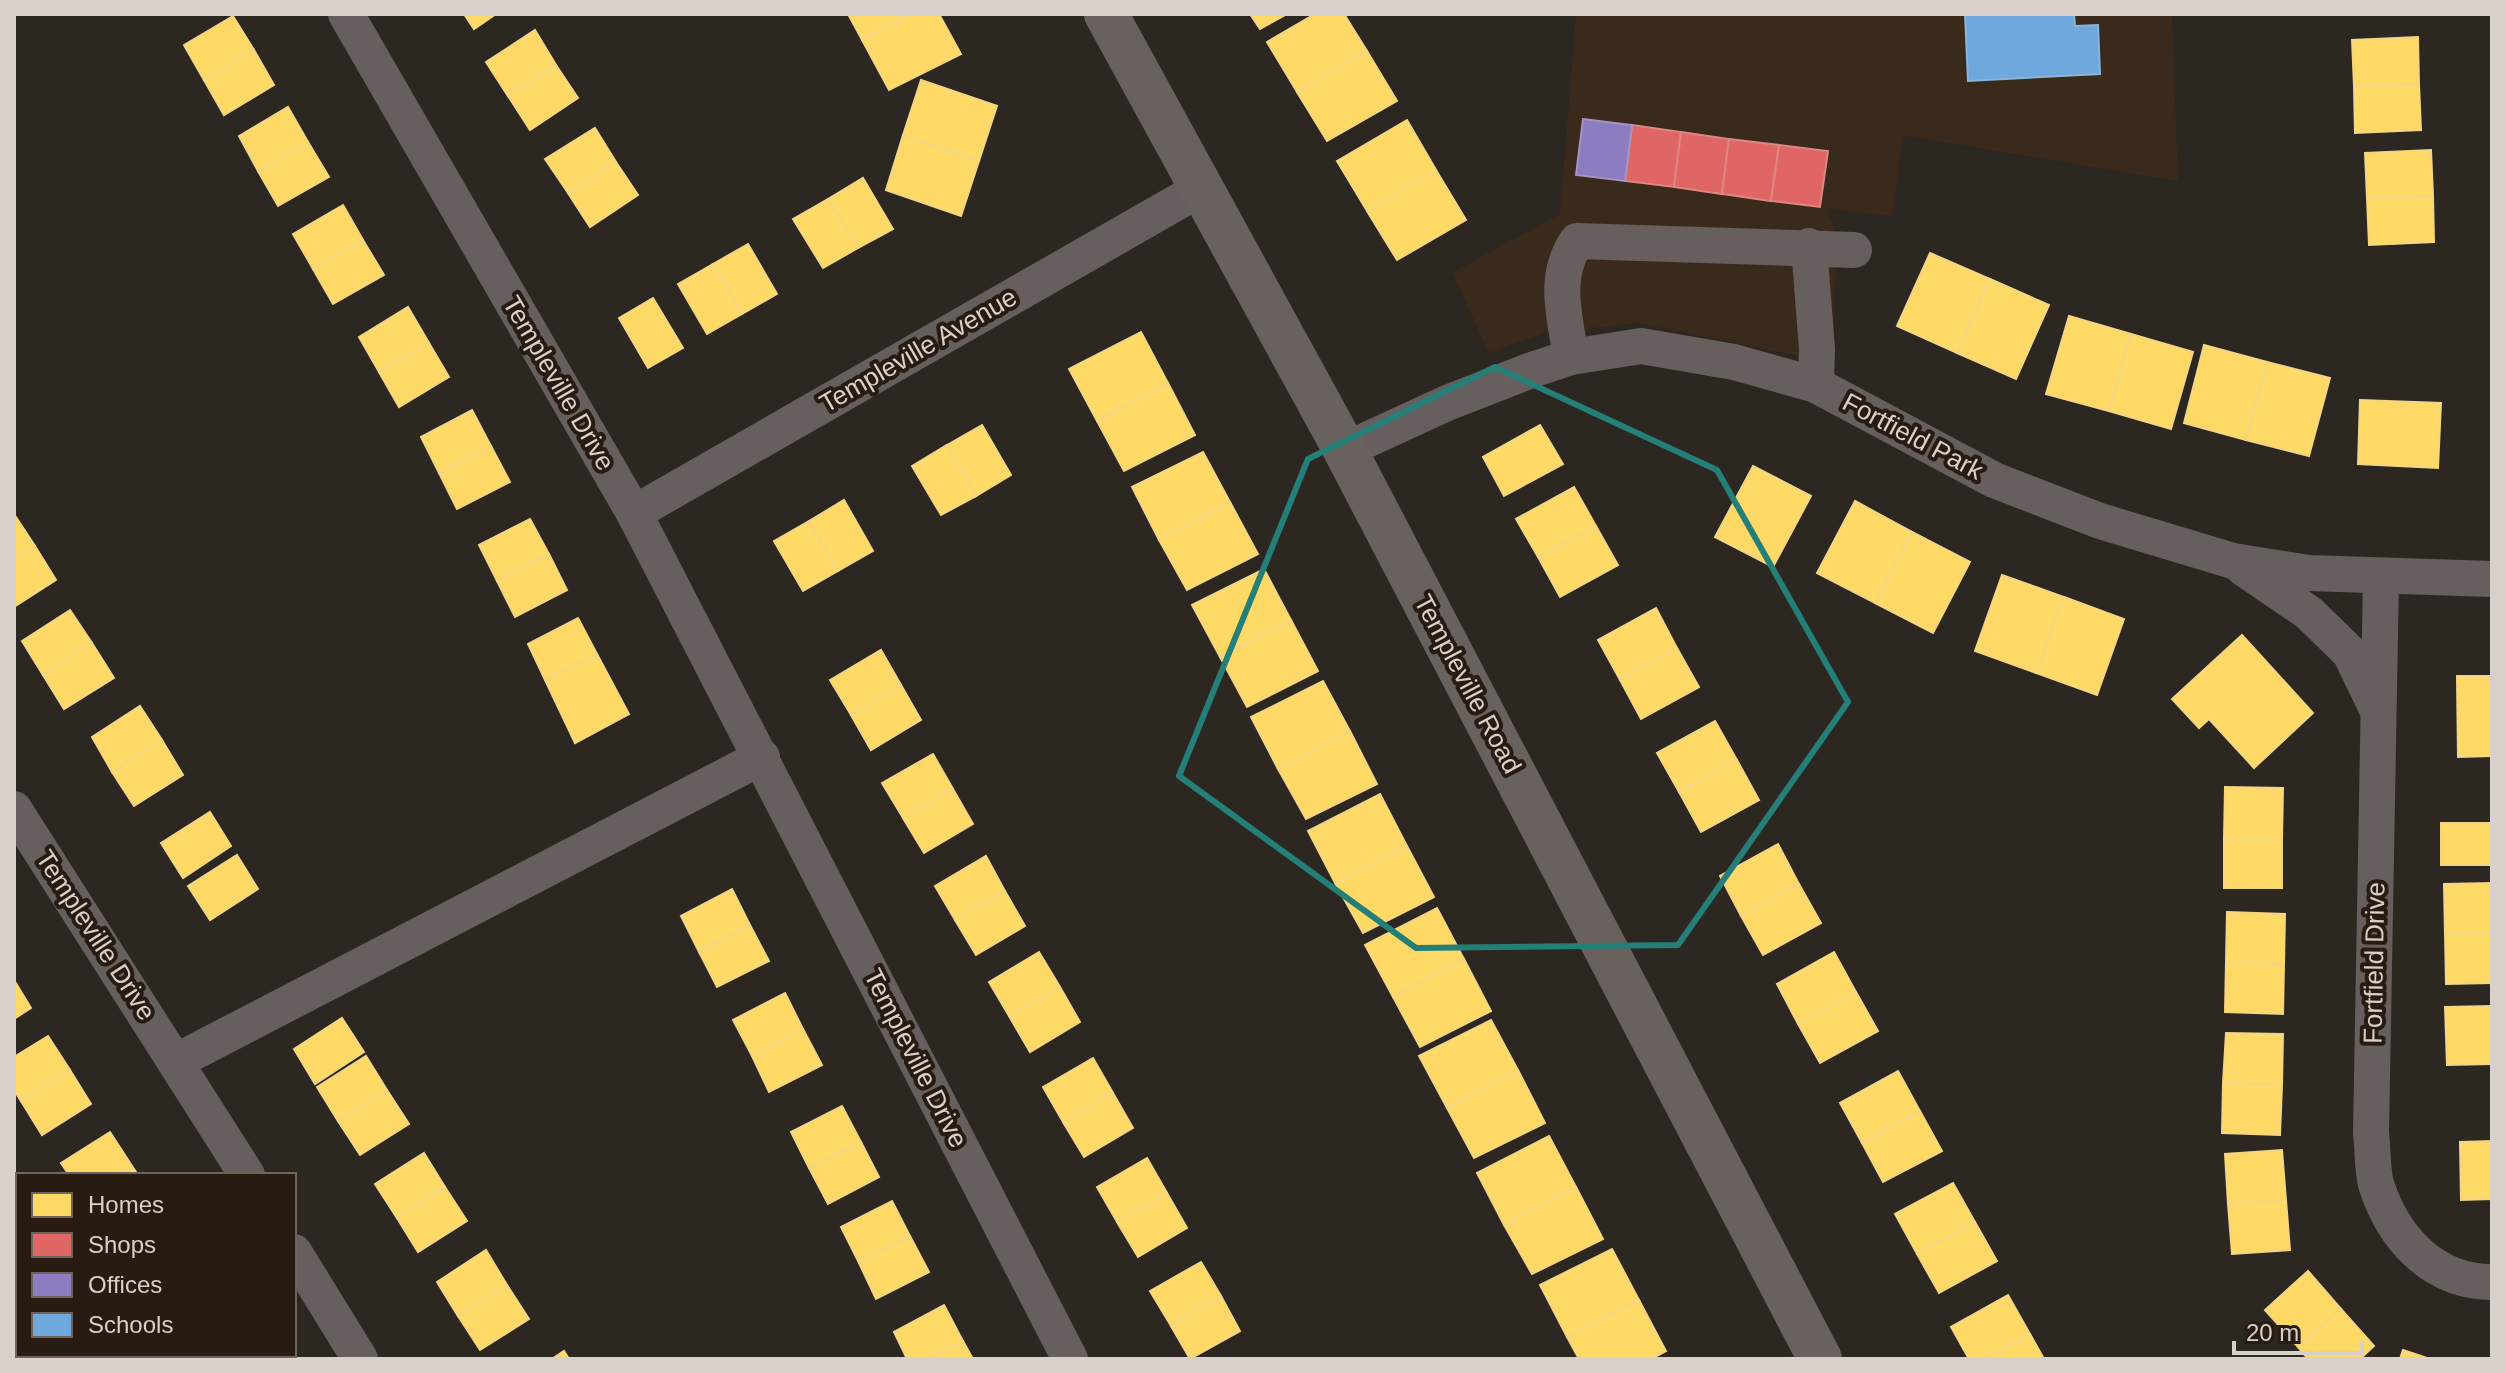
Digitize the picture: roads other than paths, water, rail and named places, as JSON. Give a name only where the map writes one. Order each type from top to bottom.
[{"type":"main road","name":"Templeville Road","points":[[1106,14],[1345,450],[1820,1359]]},
{"type":"street","name":"Templeville Drive","points":[[346,14],[634,513],[1070,1359]]},
{"type":"street","name":"Templeville Avenue","points":[[634,513],[1202,188]]},
{"type":"street","points":[[1571,357],[1560,277],[1567,255],[1577,241],[1809,246],[1854,250]]},
{"type":"street","points":[[1809,246],[1817,349],[1816,385]]},
{"type":"street","name":"Fortfield Park","points":[[1345,450],[1447,403],[1571,357],[1641,346],[1734,362],[1816,385],[1994,480],[2100,521],[2233,561],[2309,573],[2381,578],[2492,579]]},
{"type":"street","points":[[2233,561],[2309,613],[2350,653],[2378,712]]},
{"type":"street","name":"Fortfield Drive","points":[[2381,578],[2371,1133],[2376,1182],[2395,1230],[2421,1257],[2466,1282],[2492,1282]]},
{"type":"street","points":[[177,1061],[762,757]]},
{"type":"street","name":"Templeville Drive","points":[[14,809],[246,1173]]},
{"type":"street","points":[[296,1255],[360,1359]]}]
